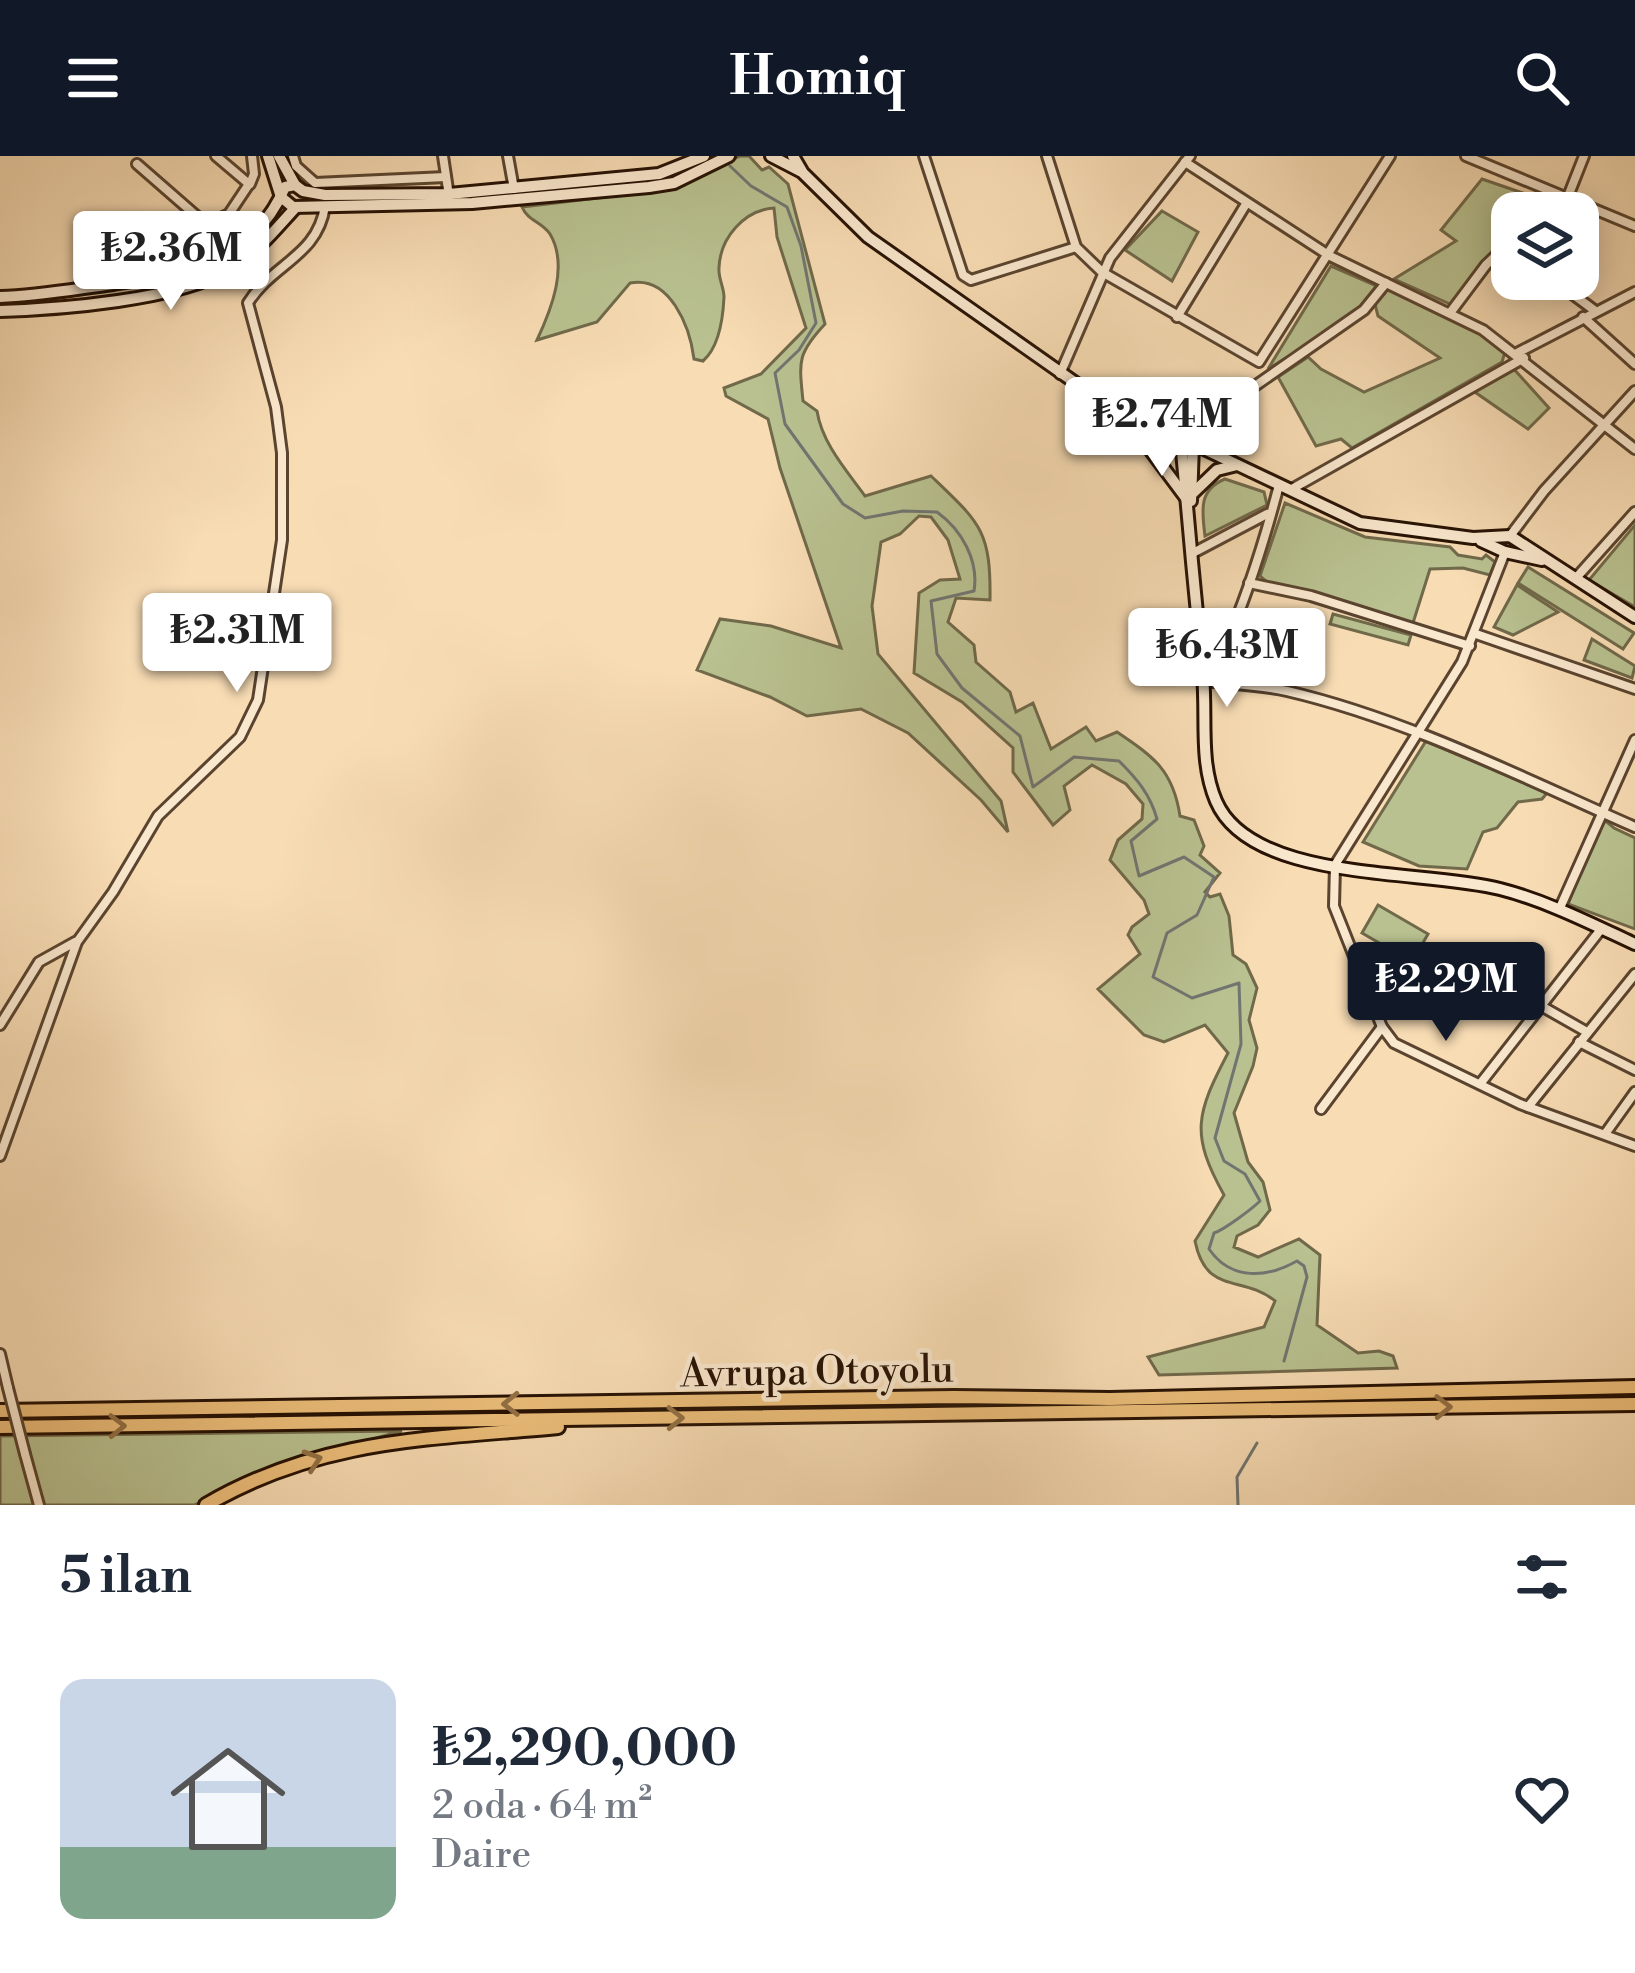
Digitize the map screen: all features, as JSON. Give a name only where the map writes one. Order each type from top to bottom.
[{"type":"highway","name":"Avrupa Otoyolu","points":[[0,1411],[955,1397],[1133,1399],[1635,1387]]},
{"type":"highway","name":"Avrupa Otoyolu","points":[[0,1427],[1635,1404]]},
{"type":"highway","points":[[206,1505],[287,1468],[380,1442],[610,1419]]},
{"type":"main road","points":[[268,156],[281,197],[286,205],[296,206],[662,185],[729,156]]},
{"type":"main road","points":[[0,311],[197,285],[251,255],[303,199],[279,156]]},
{"type":"main road","points":[[771,156],[803,172]]},
{"type":"main road","points":[[793,156],[868,237],[1060,374],[1119,409],[1375,528],[1507,544],[1551,563],[1635,616]]},
{"type":"main road","points":[[0,297],[58,293],[197,269],[239,247],[285,188],[326,195],[449,199],[658,174],[695,158]]},
{"type":"main road","points":[[1119,409],[1190,500]]},
{"type":"main road","points":[[1187,442],[1208,775],[1231,827],[1274,853],[1503,890],[1635,944]]},
{"type":"main road","points":[[1190,500],[1217,470],[1237,465]]},
{"type":"street","points":[[216,156],[249,184]]},
{"type":"street","points":[[137,164],[210,223],[229,214],[249,184],[254,174],[252,156]]},
{"type":"street","points":[[293,156],[296,166],[315,183],[446,177]]},
{"type":"street","points":[[442,156],[449,199]]},
{"type":"street","points":[[508,156],[514,189]]},
{"type":"street","points":[[923,156],[963,275],[971,280],[1076,247]]},
{"type":"street","points":[[1047,156],[1076,247],[1102,272],[1259,362],[1390,156]]},
{"type":"street","points":[[1466,156],[1551,192]]},
{"type":"street","points":[[1570,192],[1584,156]]},
{"type":"street","points":[[1060,374],[1102,272],[1188,159],[1246,204],[1330,256],[1450,313],[1520,356],[1635,449]]},
{"type":"street","points":[[1177,316],[1246,204]]},
{"type":"street","points":[[0,1156],[76,942],[158,816],[226,752],[254,712],[280,560],[282,452],[276,407],[248,303],[266,281],[308,248],[322,226],[325,205]]},
{"type":"street","points":[[1599,212],[1635,226]]},
{"type":"street","points":[[1450,313],[1491,260]]},
{"type":"street","points":[[1207,451],[1239,397],[1364,310],[1386,283]]},
{"type":"street","points":[[1204,681],[1215,667],[1249,583],[1268,513],[1284,488],[1635,292]]},
{"type":"street","points":[[1580,300],[1594,311]]},
{"type":"street","points":[[1583,317],[1635,364]]},
{"type":"street","points":[[1635,391],[1544,491],[1507,544],[1470,646],[1335,866],[1334,906],[1382,1027],[1394,1043],[1528,1107],[1635,1146]]},
{"type":"street","points":[[1574,580],[1635,512]]},
{"type":"street","points":[[1191,554],[1268,513]]},
{"type":"street","points":[[1249,583],[1346,606],[1470,646]]},
{"type":"street","points":[[1476,634],[1635,689]]},
{"type":"street","points":[[1204,681],[1288,691],[1418,735],[1635,827]]},
{"type":"street","points":[[1559,910],[1635,740]]},
{"type":"street","points":[[1480,1084],[1602,928]]},
{"type":"street","points":[[0,1024],[39,962],[76,942]]},
{"type":"street","points":[[1528,1107],[1635,974]]},
{"type":"street","points":[[1543,1007],[1587,1032]]},
{"type":"street","points":[[1321,1109],[1382,1027]]},
{"type":"street","points":[[1579,1042],[1635,1070]]},
{"type":"street","points":[[1604,1134],[1635,1092]]},
{"type":"street","points":[[0,1354],[39,1505]]},
{"type":"green space","points":[[749,156],[762,170],[769,167],[788,184],[825,324],[802,359],[803,401],[817,411],[836,456],[865,496],[931,476],[961,505],[985,542],[990,600],[956,598],[948,622],[974,645],[976,662],[1010,692],[1016,712],[1033,703],[1051,749],[1086,727],[1096,741],[1117,732],[1151,757],[1167,776],[1180,816],[1194,820],[1204,846],[1200,855],[1220,873],[1205,892],[1210,897],[1220,894],[1229,916],[1233,955],[1246,964],[1257,988],[1249,1020],[1257,1048],[1234,1113],[1248,1162],[1263,1182],[1270,1210],[1258,1225],[1237,1236],[1234,1247],[1258,1257],[1299,1239],[1320,1255],[1317,1325],[1358,1353],[1379,1351],[1393,1356],[1397,1368],[1159,1375],[1148,1357],[1264,1327],[1275,1301],[1216,1277],[1200,1258],[1195,1241],[1224,1195],[1206,1156],[1201,1124],[1209,1092],[1228,1053],[1205,1025],[1164,1042],[1144,1035],[1098,989],[1140,954],[1128,935],[1149,914],[1144,900],[1110,860],[1118,840],[1142,819],[1143,804],[1126,784],[1092,765],[1064,786],[1070,810],[1053,825],[1013,772],[1013,748],[962,702],[914,673],[919,593],[940,580],[960,579],[948,540],[931,517],[919,516],[900,534],[881,542],[872,606],[878,654],[1001,801],[1008,832],[981,800],[908,733],[861,709],[807,716],[697,670],[720,619],[771,626],[841,648],[768,419],[726,396],[724,388],[761,374],[806,328],[777,237],[774,208],[744,220],[724,246],[719,268],[724,297],[721,323],[703,361],[694,359],[676,306],[656,287],[644,283],[630,283],[597,322],[537,340],[552,302],[558,260],[550,234],[522,207],[673,189]]},
{"type":"green space","points":[[1482,179],[1520,192],[1491,192],[1491,258],[1450,304],[1394,279],[1456,241],[1441,230]]},
{"type":"green space","points":[[1162,211],[1198,232],[1172,281],[1125,250]]},
{"type":"green space","points":[[1331,266],[1377,286],[1351,318],[1268,369]]},
{"type":"green space","points":[[1389,287],[1474,328],[1505,352],[1502,362],[1352,448],[1341,439],[1316,446],[1278,377],[1308,357],[1364,392],[1440,358],[1378,316],[1375,304]]},
{"type":"green space","points":[[1512,367],[1549,408],[1528,429],[1472,390]]},
{"type":"green space","points":[[1225,479],[1264,492],[1267,505],[1205,536],[1206,495]]},
{"type":"green space","points":[[1285,503],[1365,537],[1450,547],[1458,555],[1482,559],[1486,555],[1495,562],[1490,575],[1463,568],[1430,569],[1413,623],[1268,583],[1260,576]]},
{"type":"green space","points":[[1635,525],[1635,607],[1589,580]]},
{"type":"green space","points":[[1528,567],[1634,633],[1623,649],[1518,583]]},
{"type":"green space","points":[[1517,585],[1558,612],[1513,635],[1494,627]]},
{"type":"green space","points":[[1333,614],[1411,635],[1408,645],[1330,624]]},
{"type":"green space","points":[[1592,639],[1635,666],[1632,678],[1584,660]]},
{"type":"green space","points":[[1426,741],[1547,793],[1542,799],[1518,802],[1497,828],[1483,832],[1467,869],[1419,866],[1363,842]]},
{"type":"green space","points":[[1602,818],[1635,838],[1635,929],[1568,904]]},
{"type":"green space","points":[[1378,905],[1428,934],[1412,962],[1362,933]]},
{"type":"green space","points":[[402,1431],[295,1460],[194,1505],[0,1505],[0,1436]]},
{"type":"waterway","points":[[730,166],[751,186],[787,207],[801,246],[816,323],[799,350],[775,373],[785,424],[843,504],[865,518],[903,511],[937,512],[967,547],[974,591],[931,601],[937,654],[962,688],[1020,736],[1033,787],[1074,757],[1119,761],[1132,774],[1157,819],[1131,841],[1139,876],[1184,857],[1214,877],[1197,915],[1167,933],[1153,977],[1192,998],[1239,983],[1241,1044],[1215,1138],[1224,1161],[1245,1174],[1260,1201],[1214,1233],[1209,1249],[1228,1267],[1250,1273],[1274,1271],[1297,1261],[1304,1266],[1307,1277],[1284,1361]]},
{"type":"waterway","points":[[1238,1505],[1237,1477],[1257,1443]]}]
